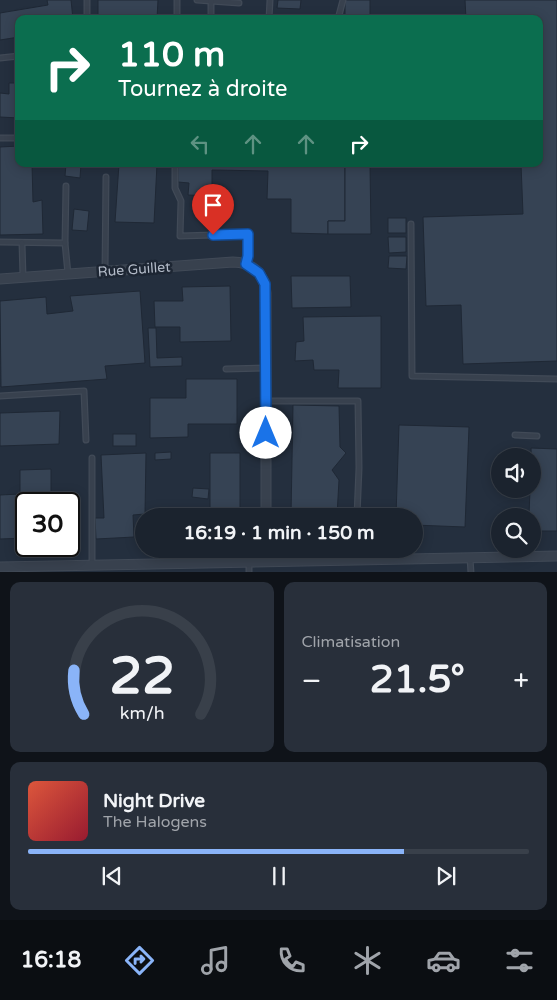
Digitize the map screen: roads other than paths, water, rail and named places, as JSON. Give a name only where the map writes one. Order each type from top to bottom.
[{"type":"street","name":"Rue Guillet","points":[[0,279],[231,262],[246,264]]},
{"type":"street","points":[[246,264],[259,273],[266,289],[266,508]]},
{"type":"street","points":[[0,567],[557,556]]},
{"type":"lane","points":[[87,0],[88,15]]},
{"type":"lane","points":[[177,0],[177,15]]},
{"type":"lane","points":[[197,0],[239,3]]},
{"type":"lane","points":[[269,15],[270,0]]},
{"type":"lane","points":[[339,15],[343,0]]},
{"type":"lane","points":[[211,1],[211,15]]},
{"type":"lane","points":[[0,58],[15,56]]},
{"type":"lane","points":[[0,138],[15,138]]},
{"type":"lane","points":[[175,167],[175,188],[181,201],[180,236],[248,234],[246,264]]},
{"type":"lane","points":[[105,271],[106,177]]},
{"type":"lane","points":[[66,186],[68,274]]},
{"type":"lane","points":[[411,224],[412,376],[557,380]]},
{"type":"lane","points":[[0,242],[66,243]]},
{"type":"lane","points":[[22,242],[23,277]]},
{"type":"lane","points":[[226,369],[266,368]]},
{"type":"lane","points":[[0,396],[84,391],[86,440]]},
{"type":"lane","points":[[266,401],[358,400],[357,508]]},
{"type":"lane","points":[[515,435],[537,436]]},
{"type":"lane","points":[[92,458],[92,565]]},
{"type":"lane","points":[[470,558],[471,572]]},
{"type":"lane","points":[[249,562],[249,572]]}]
